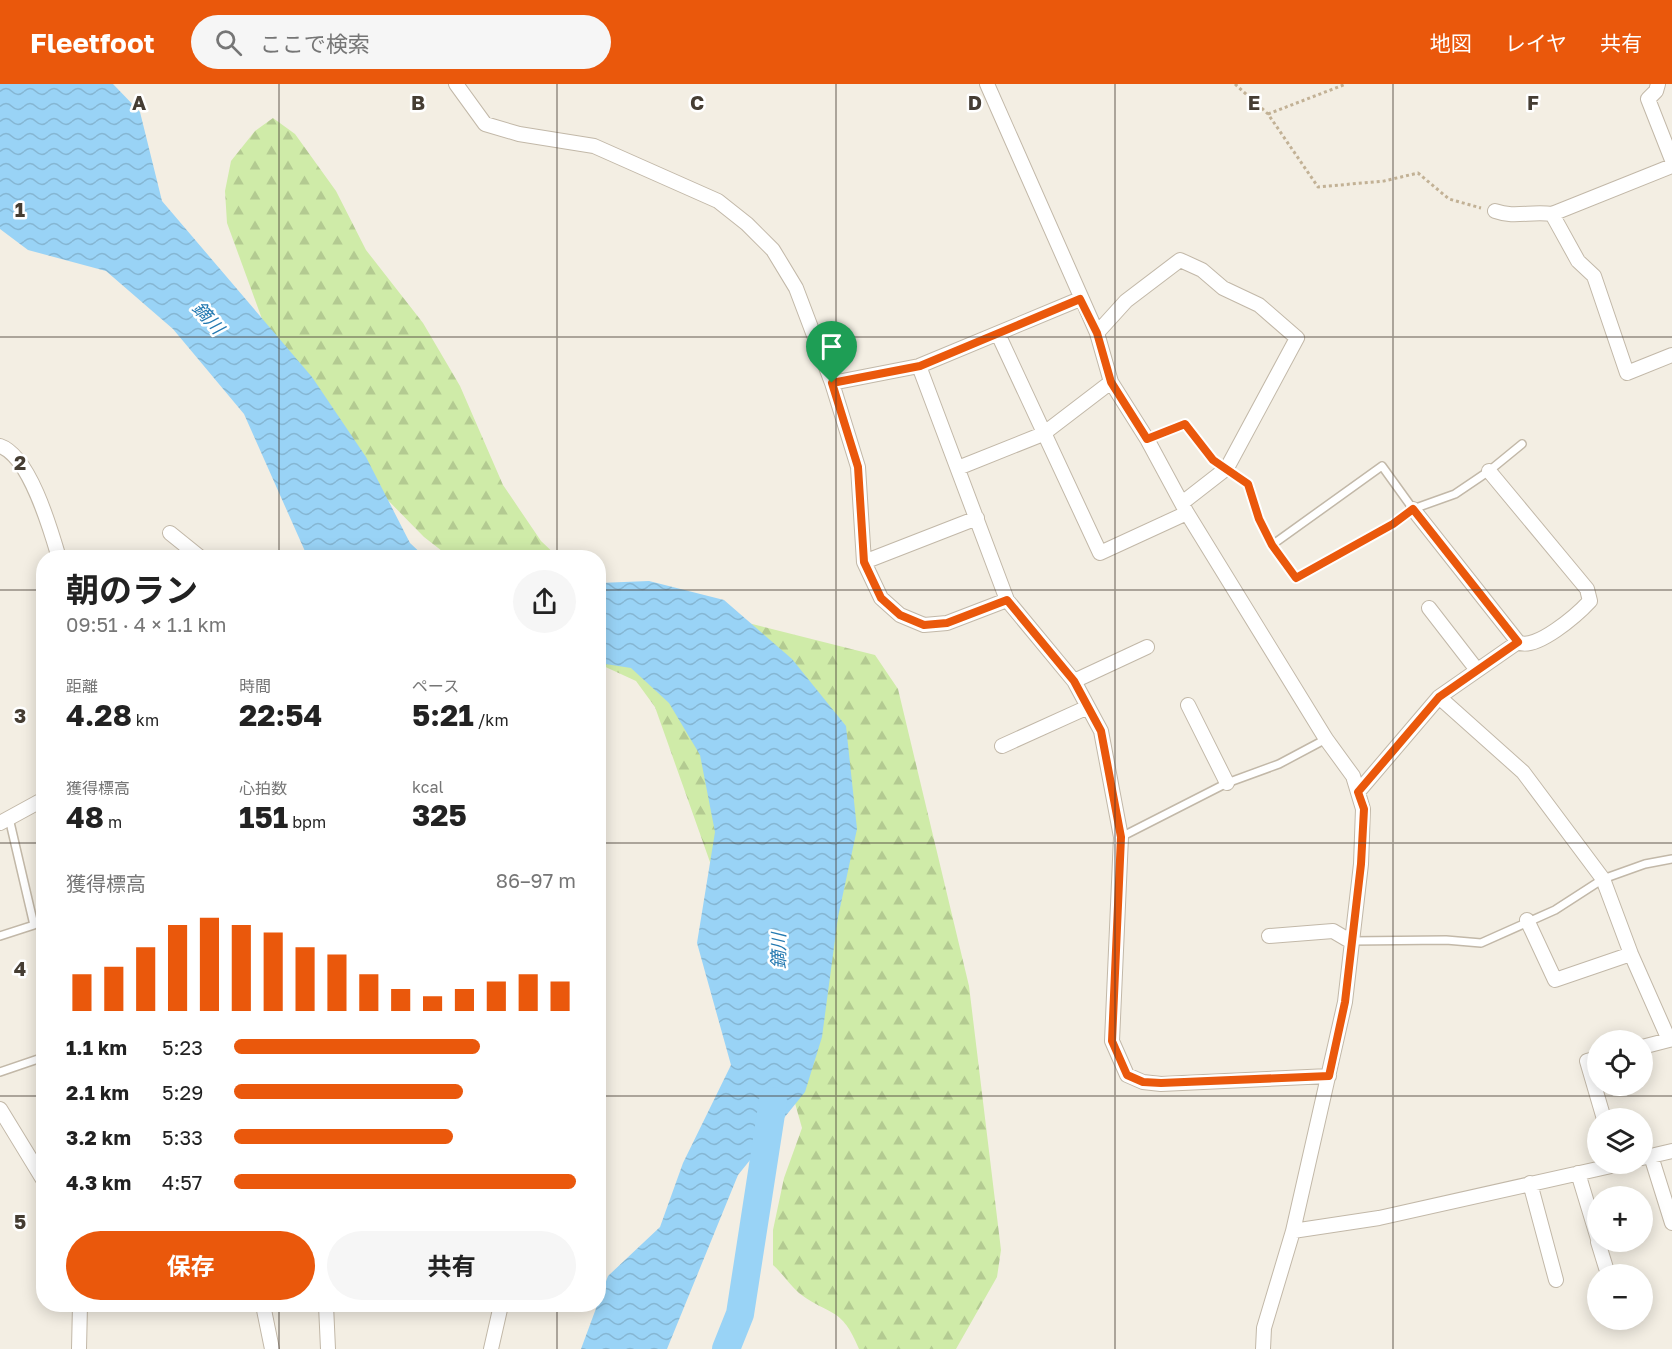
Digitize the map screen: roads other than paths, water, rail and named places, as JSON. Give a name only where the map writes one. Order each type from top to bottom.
[{"type":"street","points":[[456,84],[485,124],[519,134],[594,146],[666,176],[718,201],[733,212],[773,250],[796,288],[832,383],[858,467],[864,562],[881,598],[900,615],[924,625],[947,623],[1007,600]]},
{"type":"street","points":[[987,84],[1080,299],[1097,333],[1111,382],[1326,739],[1353,776],[1364,809],[1345,1002],[1293,1231],[1264,1328],[1263,1349]]},
{"type":"street","points":[[1658,84],[1656,91],[1648,99],[1672,160]]},
{"type":"street","points":[[1495,211],[1509,216],[1537,212],[1552,214],[1672,166]]},
{"type":"street","points":[[1552,214],[1578,261],[1594,276],[1627,373],[1672,355]]},
{"type":"street","points":[[998,334],[1100,553],[1185,508],[1227,468],[1297,338],[1259,305],[1223,288],[1202,270],[1180,260],[1126,301],[1097,333]]},
{"type":"street","points":[[832,383],[920,366],[1080,299]]},
{"type":"street","points":[[920,366],[1007,600],[1074,681],[1101,731],[1121,837],[1112,1041],[1127,1075],[1143,1082],[1161,1083],[1329,1076]]},
{"type":"street","points":[[958,468],[1043,434],[1111,382]]},
{"type":"street","points":[[0,446],[5,448],[24,470],[42,501],[57,550]]},
{"type":"street","points":[[1413,509],[1518,642],[1524,645],[1535,643],[1581,611],[1590,601],[1587,589],[1489,471]]},
{"type":"street","points":[[864,562],[976,518]]},
{"type":"street","points":[[170,533],[191,550]]},
{"type":"street","points":[[1429,608],[1477,670]]},
{"type":"street","points":[[1358,792],[1439,697],[1518,642]]},
{"type":"street","points":[[1074,681],[1147,647]]},
{"type":"street","points":[[1439,697],[1523,772],[1603,879],[1631,954],[1669,1040],[1653,1044]]},
{"type":"street","points":[[1188,705],[1227,783]]},
{"type":"street","points":[[1002,746],[1088,707]]},
{"type":"street","points":[[4,820],[36,803]]},
{"type":"street","points":[[1527,920],[1555,980],[1631,954]]},
{"type":"street","points":[[1269,936],[1333,931],[1350,941]]},
{"type":"street","points":[[0,1109],[36,1168]]},
{"type":"street","points":[[1653,1155],[1672,1150]]},
{"type":"street","points":[[1293,1231],[1379,1218],[1587,1171]]},
{"type":"street","points":[[1578,1173],[1587,1203]]},
{"type":"street","points":[[1653,1173],[1672,1223]]},
{"type":"street","points":[[1530,1183],[1556,1280]]},
{"type":"street","points":[[79,1349],[80,1312]]},
{"type":"street","points":[[264,1312],[272,1349]]},
{"type":"street","points":[[326,1312],[328,1349]]},
{"type":"street","points":[[491,1349],[499,1312]]},
{"type":"lane","points":[[1147,439],[1185,424],[1213,460],[1248,484],[1259,519],[1272,545],[1296,578],[1393,524],[1413,509],[1455,494],[1489,471],[1522,444]]},
{"type":"lane","points":[[1272,545],[1382,466],[1413,509]]},
{"type":"lane","points":[[1121,837],[1227,783],[1280,764],[1326,739]]},
{"type":"lane","points":[[0,936],[34,926],[4,820]]},
{"type":"lane","points":[[1350,941],[1446,940],[1481,943],[1527,920],[1555,910],[1603,879],[1645,864],[1672,859]]},
{"type":"lane","points":[[0,1072],[36,1060]]},
{"type":"water","points":[[0,84],[113,84],[140,112],[162,201],[312,377],[366,457],[410,543],[417,550],[304,550],[244,414],[173,329],[106,271],[28,250],[0,229]]},
{"type":"water","points":[[649,581],[724,600],[792,659],[846,726],[857,829],[838,917],[822,1037],[805,1092],[738,1175],[667,1349],[581,1349],[595,1312],[606,1312],[608,1276],[660,1227],[683,1163],[731,1065],[697,943],[715,832],[700,755],[669,703],[631,668],[606,664],[606,583]]},
{"type":"waterway","name":"鏑川","points":[[726,1349],[740,1314],[773,1101]]}]
